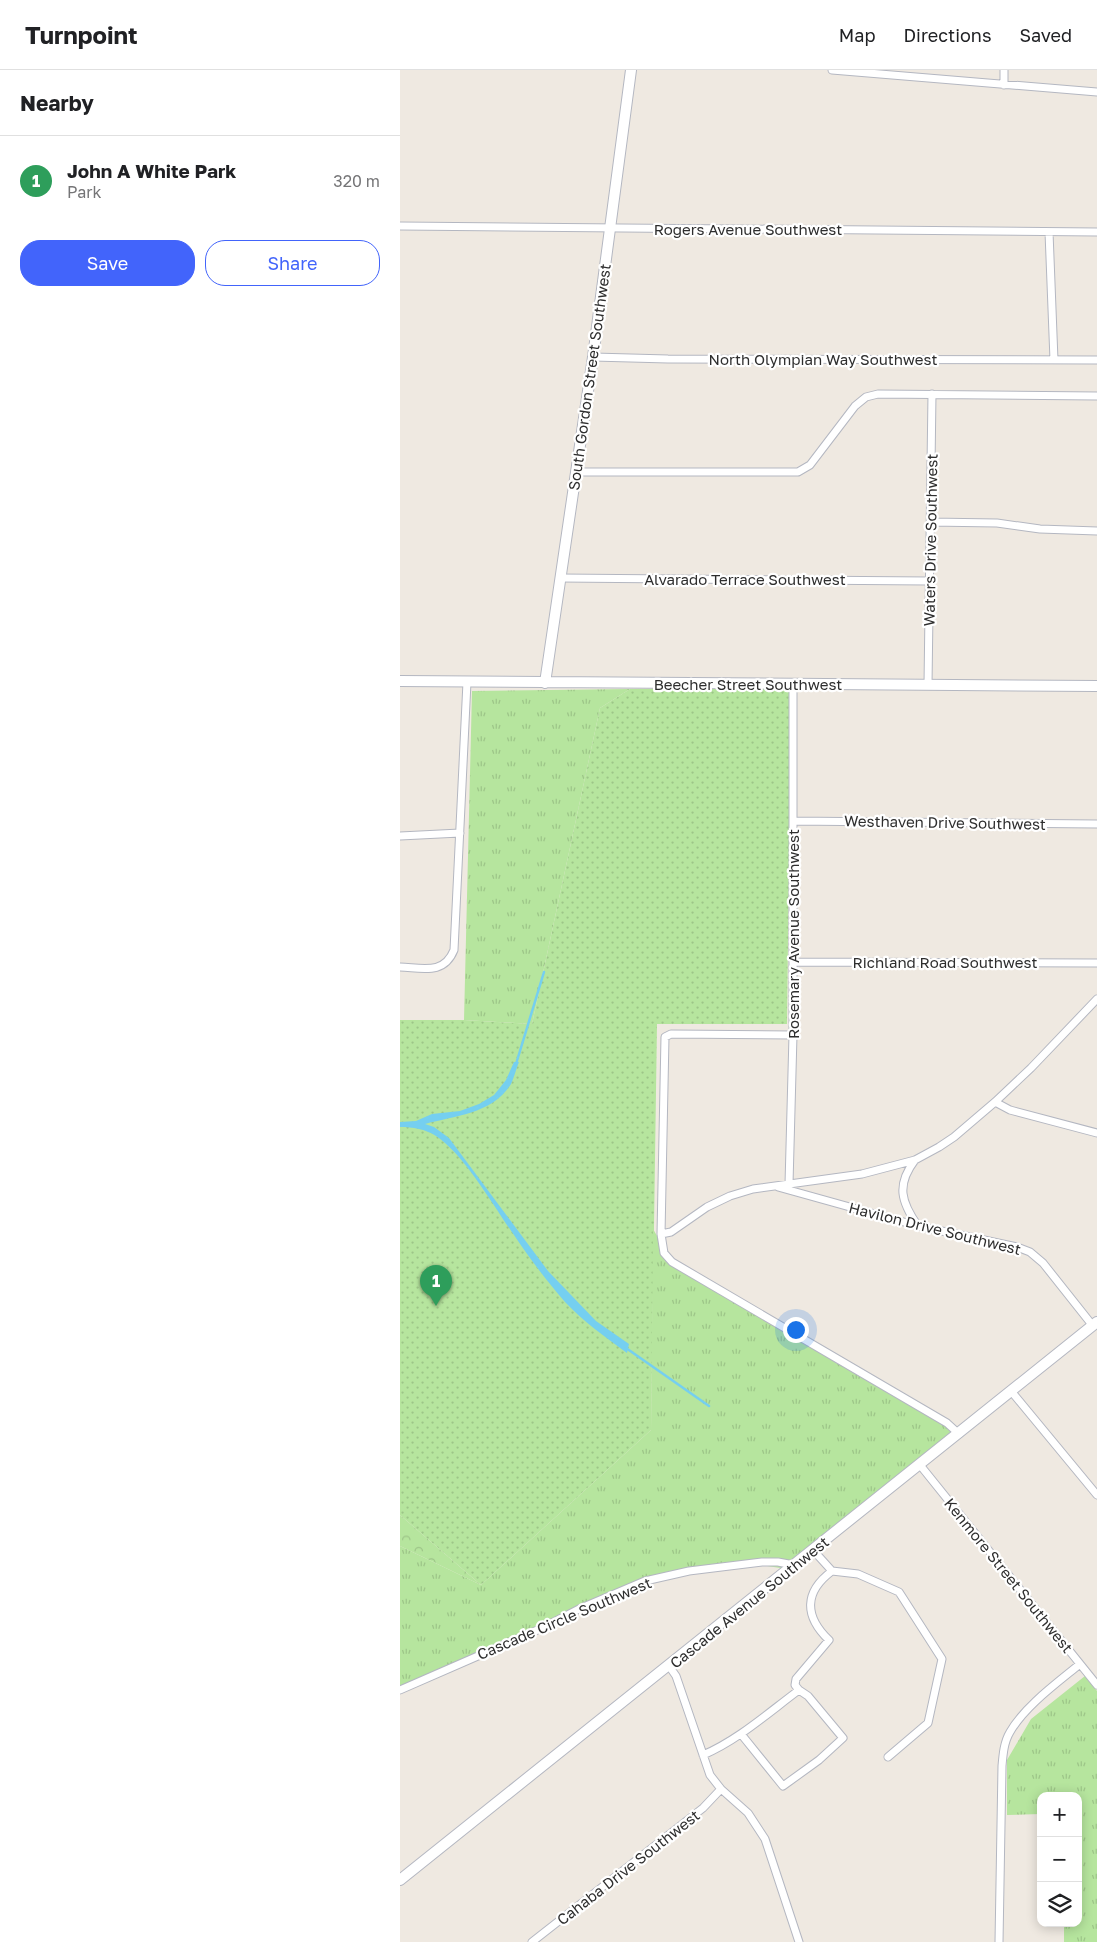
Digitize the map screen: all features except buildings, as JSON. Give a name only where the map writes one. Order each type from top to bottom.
[{"type":"street","name":"South Gordon Street Southwest","points":[[545,683],[631,70]]},
{"type":"street","points":[[832,70],[1097,92]]},
{"type":"street","points":[[1004,70],[1004,85]]},
{"type":"street","name":"Rogers Avenue Southwest","points":[[400,226],[1097,232]]},
{"type":"street","points":[[1050,232],[1054,360]]},
{"type":"street","name":"North Olympian Way Southwest","points":[[592,358],[1097,360]]},
{"type":"street","points":[[576,472],[798,472],[810,465],[855,406],[866,397],[878,394],[1097,396]]},
{"type":"street","name":"Waters Drive Southwest","points":[[928,685],[932,394]]},
{"type":"street","points":[[930,522],[997,522],[1040,529],[1097,531]]},
{"type":"street","name":"Alvarado Terrace Southwest","points":[[560,578],[929,580]]},
{"type":"street","name":"Beecher Street Southwest","points":[[400,681],[1097,686]]},
{"type":"street","points":[[400,967],[434,968],[442,966],[450,960],[454,950],[467,682]]},
{"type":"street","name":"Rosemary Avenue Southwest","points":[[789,1184],[793,1035],[793,685]]},
{"type":"street","name":"Westhaven Drive Southwest","points":[[793,821],[1097,824]]},
{"type":"street","points":[[400,836],[460,834]]},
{"type":"street","name":"Richland Road Southwest","points":[[793,962],[1097,963]]},
{"type":"street","points":[[661,1234],[671,1232],[707,1207],[730,1196],[753,1189],[862,1174],[915,1160],[954,1137],[995,1102],[1097,1000]]},
{"type":"street","points":[[793,1035],[671,1034],[665,1037],[661,1234],[664,1253],[672,1262],[947,1423],[959,1434]]},
{"type":"street","points":[[995,1102],[1010,1110],[1097,1132]]},
{"type":"street","points":[[915,1160],[905,1176],[903,1193],[907,1210],[918,1226]]},
{"type":"street","name":"Havilon Drive Southwest","points":[[775,1186],[918,1226],[1017,1247],[1030,1252],[1043,1263],[1095,1324]]},
{"type":"street","name":"Cascade Avenue Southwest","points":[[400,1880],[1095,1324]]},
{"type":"street","points":[[1011,1391],[1097,1495]]},
{"type":"street","name":"Kenmore Street Southwest","points":[[920,1465],[1097,1685]]},
{"type":"street","points":[[814,1550],[832,1571],[858,1574],[899,1592],[942,1658],[928,1723],[888,1757]]},
{"type":"street","name":"Cascade Circle Southwest","points":[[400,1690],[542,1628],[579,1609],[646,1582],[689,1571],[762,1562],[778,1562],[794,1566]]},
{"type":"street","points":[[740,1734],[784,1786],[819,1760],[843,1738],[808,1696],[795,1685],[796,1679],[829,1640],[820,1632],[813,1620],[810,1598],[813,1591],[832,1571]]},
{"type":"street","points":[[999,1942],[1003,1751],[1010,1733],[1020,1719],[1052,1687],[1080,1664]]},
{"type":"street","points":[[669,1666],[676,1676],[710,1775],[721,1789],[748,1813],[761,1832],[799,1942]]},
{"type":"street","points":[[702,1755],[740,1734],[799,1690]]},
{"type":"street","name":"Cahaba Drive Southwest","points":[[532,1942],[703,1808],[721,1789]]},
{"type":"green space","points":[[791,688],[787,1024],[657,1024],[651,1430],[481,1585],[400,1515],[400,1020],[464,1020],[532,1024],[600,708],[630,689]]},
{"type":"green space","points":[[630,689],[600,708],[532,1024],[464,1020],[472,691]]},
{"type":"green space","points":[[653,1229],[674,1265],[963,1431],[787,1569],[761,1565],[670,1573],[618,1593],[400,1692],[400,1546],[481,1585],[651,1430]]},
{"type":"green space","points":[[400,1515],[481,1585],[400,1546]]},
{"type":"green space","points":[[1085,1676],[1097,1691],[1097,1942],[1064,1942],[1064,1927],[1082,1927],[1082,1792],[1037,1792],[1037,1814],[1007,1815],[1007,1760],[1031,1719]]},
{"type":"water","points":[[514,1062],[519,1062],[511,1084],[494,1102],[484,1108],[460,1116],[425,1124],[434,1127],[449,1138],[548,1271],[596,1321],[629,1344],[627,1353],[587,1323],[565,1302],[526,1252],[468,1168],[447,1144],[428,1132],[400,1127],[400,1122],[416,1121],[432,1114],[460,1111],[479,1104],[494,1095],[506,1080]]},
{"type":"waterway","points":[[516,1064],[544,972]]},
{"type":"waterway","points":[[626,1348],[709,1406]]},
{"type":"place","name":"John A White Park","points":[[436,1306]]}]
